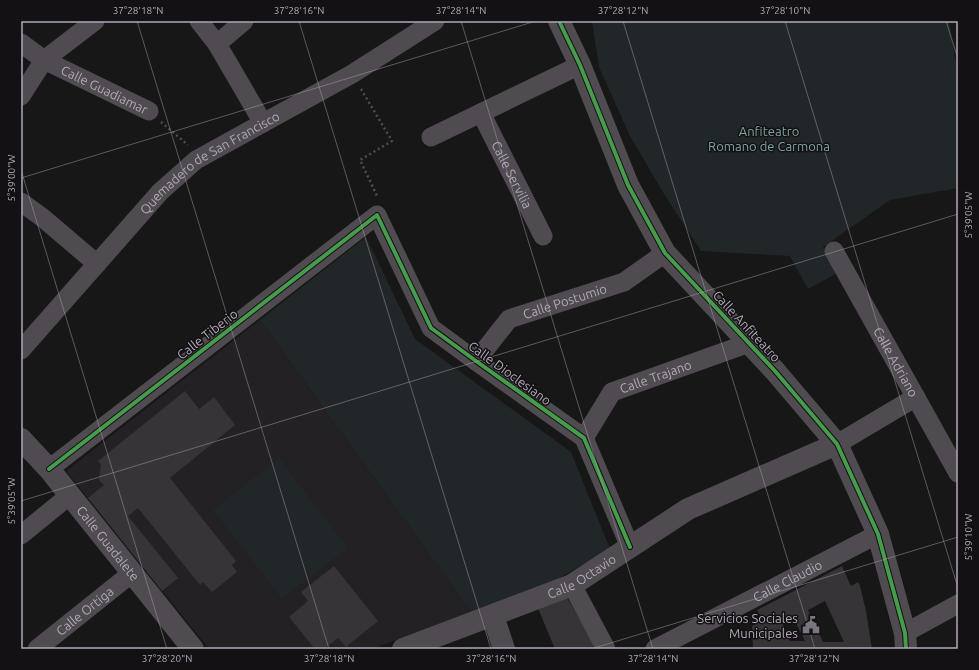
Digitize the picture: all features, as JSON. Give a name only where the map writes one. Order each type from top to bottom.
[{"type":"street","points":[[21,96],[44,60],[95,21]]},
{"type":"street","points":[[199,21],[217,44],[263,123]]},
{"type":"street","points":[[217,44],[244,21]]},
{"type":"street","name":"Quemadero de San Francisco","points":[[21,350],[160,192],[196,160],[352,74],[435,21]]},
{"type":"street","name":"Calle Anfiteatro","points":[[559,21],[580,65],[628,184],[665,253],[775,371],[837,444],[878,534],[906,641]]},
{"type":"street","name":"Calle Guadiamar","points":[[21,43],[44,60],[149,111]]},
{"type":"street","points":[[431,137],[580,65]]},
{"type":"street","name":"Calle Servilia","points":[[481,113],[543,236]]},
{"type":"street","points":[[21,202],[43,218],[97,264]]},
{"type":"street","name":"Calle Dioclesiano","points":[[377,215],[431,328],[584,438]]},
{"type":"street","name":"Calle Tiberio","points":[[49,469],[377,215]]},
{"type":"street","name":"Calle Adriano","points":[[834,251],[958,473]]},
{"type":"street","name":"Calle Postumio","points":[[476,361],[509,319],[624,282],[665,253]]},
{"type":"street","name":"Calle Trajano","points":[[584,438],[612,392],[749,343]]},
{"type":"street","points":[[837,444],[916,397]]},
{"type":"street","points":[[584,438],[630,546]]},
{"type":"street","name":"Calle Guadalete","points":[[21,440],[49,469],[193,649]]},
{"type":"street","name":"Calle Octavio","points":[[403,649],[572,585],[688,509],[837,444]]},
{"type":"street","points":[[21,535],[70,496]]},
{"type":"street","name":"Calle Claudio","points":[[655,649],[878,534]]},
{"type":"street","name":"Calle Ortiga","points":[[37,649],[132,573]]},
{"type":"street","points":[[572,585],[606,649]]},
{"type":"street","points":[[906,641],[958,604]]},
{"type":"street","points":[[492,616],[504,649]]},
{"type":"path","points":[[352,74],[392,141],[360,160],[378,198],[377,215]]},
{"type":"shaded area","points":[[260,320],[471,612],[372,649],[209,649],[66,471]]},
{"type":"green space","name":"Anfiteatro Romano de Carmona","points":[[592,21],[949,21],[956,63],[958,98],[958,188],[890,200],[823,247],[837,273],[808,289],[790,256],[701,251],[664,194],[630,136],[599,67]]},
{"type":"green space","points":[[366,237],[415,339],[571,452],[610,549],[554,581],[471,612],[260,320]]},
{"type":"green space","points":[[279,458],[348,548],[282,599],[213,510]]},
{"type":"building","points":[[185,391],[199,409],[214,397],[235,425],[170,478],[236,561],[232,565],[237,572],[212,592],[203,582],[200,585],[138,508],[128,516],[178,578],[162,591],[88,498],[104,485],[99,480],[101,465],[98,461]]},
{"type":"building","points":[[334,566],[378,621],[346,647],[338,638],[324,649],[315,649],[289,617],[308,601],[301,592]]},
{"type":"building","points":[[842,566],[851,586],[858,582],[860,586],[866,611],[872,649],[753,649],[752,626],[763,620],[757,610]],"holes":[[[825,601],[844,642],[823,642],[808,610]],[[793,617],[805,641],[790,641],[782,622]]]},
{"type":"building","points":[[566,596],[597,649],[555,649],[537,606]]},
{"type":"cycle path","points":[[559,21],[580,65],[628,185],[665,253],[775,371],[837,444],[878,534],[905,633],[906,649]]},
{"type":"cycle path","points":[[49,469],[377,215],[431,328],[584,438],[630,547]]},
{"type":"place","name":"Servicios Sociales Municipales","points":[[811,625]]}]
